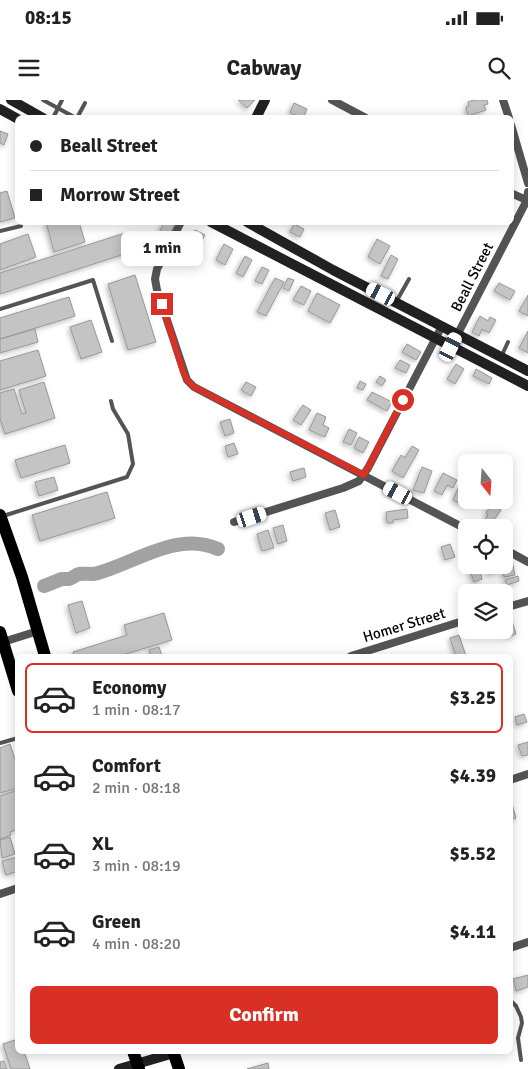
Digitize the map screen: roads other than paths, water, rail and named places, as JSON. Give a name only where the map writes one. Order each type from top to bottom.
[{"type":"main road","points":[[11,100],[24,104],[39,115]]},
{"type":"main road","points":[[258,115],[265,100]]},
{"type":"main road","points":[[0,109],[15,117]]},
{"type":"main road","points":[[217,225],[528,386]]},
{"type":"main road","points":[[252,225],[528,372]]},
{"type":"main road","points":[[321,280],[328,267]]},
{"type":"main road","points":[[0,516],[22,577],[44,654]]},
{"type":"main road","points":[[1,639],[15,682]]},
{"type":"main road","points":[[119,1069],[137,1061],[166,1054]]},
{"type":"main road","points":[[175,1054],[179,1069]]},
{"type":"street","points":[[332,100],[360,115]]},
{"type":"street","points":[[503,100],[508,115]]},
{"type":"street","points":[[514,132],[525,160],[528,183]]},
{"type":"street","name":"Beall Street","points":[[451,347],[527,201],[528,192]]},
{"type":"street","points":[[514,194],[527,201]]},
{"type":"street","points":[[179,225],[157,269],[156,279],[157,290],[187,380],[194,387],[458,525]]},
{"type":"street","name":"Beall Street","points":[[364,475],[442,326]]},
{"type":"street","points":[[234,522],[343,488],[359,481],[364,475]]},
{"type":"street","points":[[513,554],[528,562]]},
{"type":"street","points":[[513,605],[528,601]]},
{"type":"street","name":"Homer Street","points":[[357,654],[458,623]]},
{"type":"street","points":[[1,639],[38,631]]},
{"type":"street","points":[[513,779],[528,774]]},
{"type":"street","points":[[0,894],[15,889]]},
{"type":"street","points":[[513,947],[528,942]]},
{"type":"lane","points":[[43,100],[71,115]]},
{"type":"lane","points":[[54,115],[62,100]]},
{"type":"lane","points":[[79,115],[85,103]]},
{"type":"lane","points":[[0,232],[21,226]]},
{"type":"lane","points":[[396,302],[409,279]]},
{"type":"lane","points":[[0,309],[93,280],[112,341]]},
{"type":"lane","points":[[501,357],[508,342]]},
{"type":"lane","points":[[0,516],[127,477],[133,464],[128,434],[113,409],[111,401]]},
{"type":"lane","points":[[0,743],[15,739]]},
{"type":"lane","points":[[513,1003],[521,1017],[522,1023],[518,1038],[521,1060]]},
{"type":"waterway","points":[[44,586],[62,579],[70,579],[79,574],[98,573],[172,546],[203,544],[218,549]]}]
